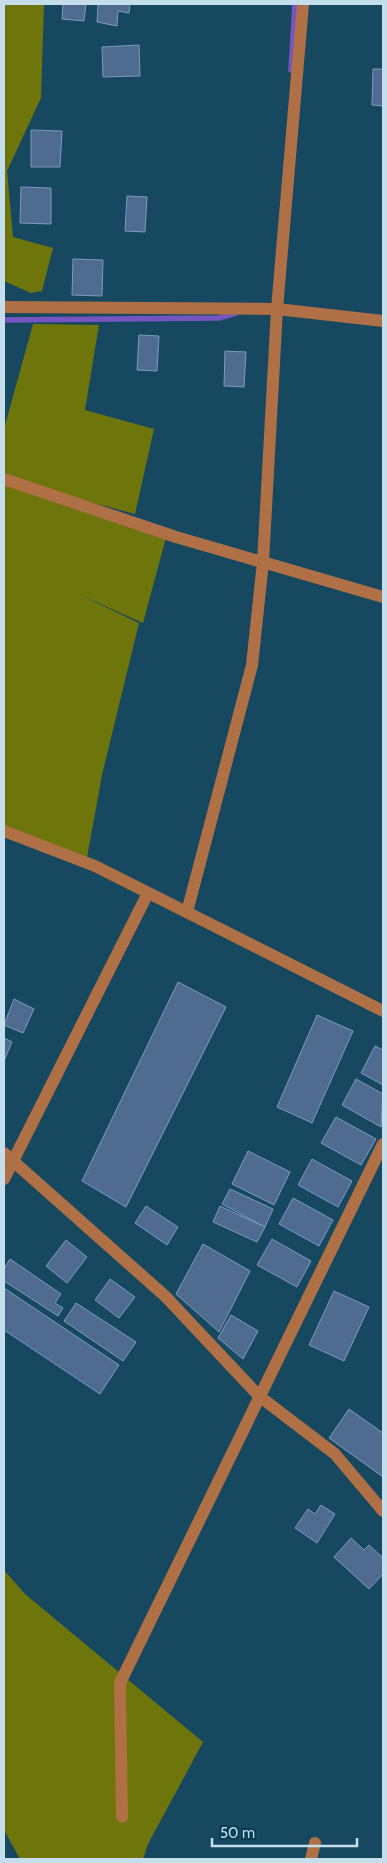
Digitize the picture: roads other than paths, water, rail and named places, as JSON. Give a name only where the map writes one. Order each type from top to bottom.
[{"type":"street","points":[[187,912],[252,665],[263,562],[277,309],[303,4]]},
{"type":"street","points":[[4,307],[277,309],[383,321]]},
{"type":"street","points":[[4,479],[176,537],[383,597]]},
{"type":"street","points":[[4,831],[95,866],[383,1011]]},
{"type":"street","points":[[4,1179],[8,1158],[148,892]]},
{"type":"street","points":[[122,1817],[120,1683],[258,1396],[383,1144]]},
{"type":"street","points":[[8,1158],[165,1296],[258,1396],[335,1454],[383,1511]]},
{"type":"street","points":[[311,1859],[315,1843]]},
{"type":"waterway","points":[[291,70],[295,4]]},
{"type":"waterway","points":[[4,320],[219,318],[236,313]]}]
